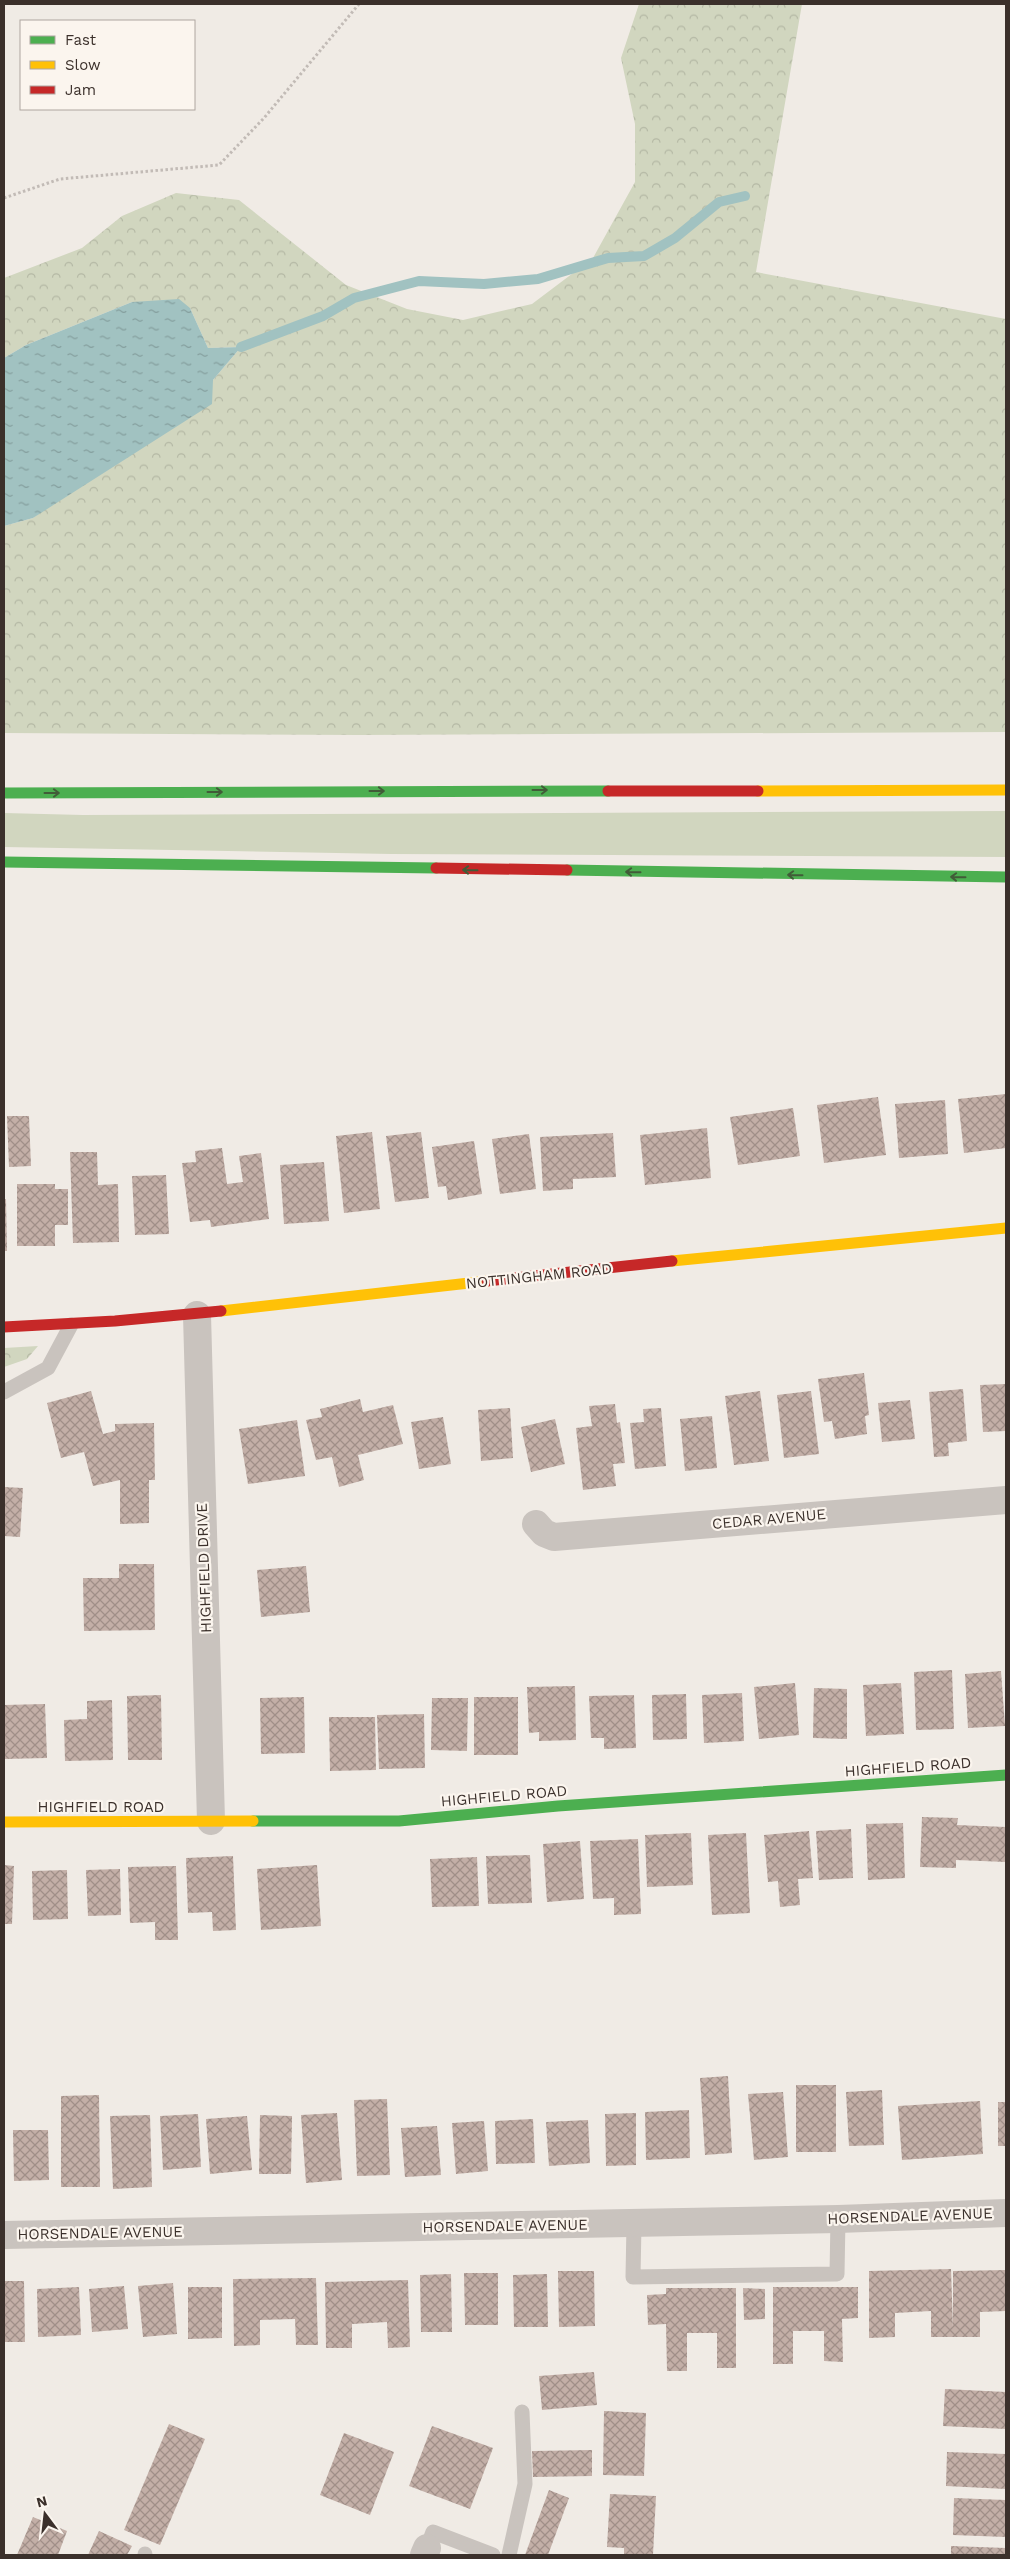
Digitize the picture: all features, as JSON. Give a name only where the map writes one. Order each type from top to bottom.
[{"type":"main road","points":[[4,793],[1006,790]]},
{"type":"main road","points":[[4,862],[1006,877]]},
{"type":"main road","name":"NOTTINGHAM ROAD","points":[[4,1327],[71,1325],[197,1315],[468,1283],[1006,1228]]},
{"type":"main road","name":"HIGHFIELD ROAD","points":[[4,1822],[399,1821],[568,1805],[1006,1775]]},
{"type":"street","name":"HIGHFIELD DRIVE","points":[[197,1315],[211,1821]]},
{"type":"street","name":"CEDAR AVENUE","points":[[536,1524],[544,1533],[554,1537],[1006,1500]]},
{"type":"street","name":"HORSENDALE AVENUE","points":[[4,2235],[838,2220],[1006,2212]]},
{"type":"lane","points":[[4,1392],[48,1368],[71,1325]]},
{"type":"lane","points":[[634,2224],[633,2276],[838,2274],[838,2220]]},
{"type":"lane","points":[[509,2555],[525,2484],[522,2412]]},
{"type":"lane","points":[[425,2552],[433,2532],[493,2555]]},
{"type":"path","points":[[4,198],[60,179],[219,165],[264,118],[358,4]]},
{"type":"green space","points":[[639,4],[802,4],[756,272],[1006,319],[1006,732],[359,735],[4,733],[4,526],[33,518],[213,380],[241,347],[208,348],[190,308],[132,302],[26,345],[4,358],[4,278],[82,248],[122,216],[176,193],[239,200],[346,285],[407,309],[463,320],[532,304],[593,258],[635,182],[635,124],[621,58]]},
{"type":"green space","points":[[1006,811],[1006,857],[391,854],[4,847],[4,813],[83,815]]},
{"type":"green space","points":[[38,1346],[27,1359],[4,1367],[4,1348]]},
{"type":"water","points":[[179,299],[190,308],[208,348],[241,347],[213,380],[212,404],[33,518],[4,526],[4,358],[26,345],[132,302]]},
{"type":"building","points":[[1006,1094],[1006,1148],[964,1153],[958,1099]]},
{"type":"building","points":[[878,1097],[886,1155],[824,1163],[817,1105]]},
{"type":"building","points":[[945,1100],[948,1154],[899,1158],[895,1104]]},
{"type":"building","points":[[793,1108],[800,1156],[738,1165],[730,1117]]},
{"type":"building","points":[[7,1116],[29,1116],[31,1166],[9,1167]]},
{"type":"building","points":[[707,1128],[711,1178],[645,1185],[640,1135]]},
{"type":"building","points":[[372,1132],[380,1209],[344,1213],[336,1136]]},
{"type":"building","points":[[421,1132],[429,1198],[395,1202],[386,1136]]},
{"type":"building","points":[[613,1133],[616,1177],[573,1179],[573,1189],[543,1191],[540,1137]]},
{"type":"building","points":[[529,1134],[536,1189],[500,1194],[492,1139]]},
{"type":"building","points":[[474,1141],[482,1194],[448,1200],[446,1186],[438,1187],[432,1147]]},
{"type":"building","points":[[222,1148],[227,1184],[243,1182],[239,1156],[261,1153],[269,1219],[211,1227],[210,1220],[190,1222],[182,1163],[196,1162],[195,1151]]},
{"type":"building","points":[[70,1152],[97,1152],[98,1185],[118,1184],[119,1242],[73,1243]]},
{"type":"building","points":[[324,1162],[329,1221],[284,1224],[280,1165]]},
{"type":"building","points":[[166,1175],[169,1234],[135,1235],[132,1176]]},
{"type":"building","points":[[17,1184],[55,1184],[55,1189],[68,1189],[68,1225],[55,1225],[55,1246],[17,1246]]},
{"type":"building","points":[[4,1199],[6,1199],[7,1251],[4,1251]]},
{"type":"building","points":[[864,1373],[869,1415],[865,1416],[867,1434],[835,1439],[832,1421],[824,1422],[818,1379]]},
{"type":"building","points":[[1006,1384],[1006,1431],[983,1432],[980,1385]]},
{"type":"building","points":[[963,1389],[967,1441],[948,1443],[949,1456],[934,1457],[929,1392]]},
{"type":"building","points":[[91,1391],[103,1434],[115,1431],[115,1424],[154,1423],[155,1480],[149,1480],[149,1523],[120,1524],[120,1480],[93,1486],[84,1452],[61,1458],[47,1403]]},
{"type":"building","points":[[760,1391],[769,1461],[734,1465],[725,1396]]},
{"type":"building","points":[[811,1391],[819,1454],[784,1458],[777,1395]]},
{"type":"building","points":[[360,1399],[363,1412],[393,1405],[403,1444],[358,1455],[364,1480],[339,1487],[332,1457],[316,1460],[306,1420],[322,1417],[320,1409]]},
{"type":"building","points":[[910,1400],[915,1439],[882,1442],[878,1403]]},
{"type":"building","points":[[615,1404],[617,1423],[620,1422],[625,1463],[613,1464],[616,1486],[583,1490],[576,1428],[592,1426],[589,1406]]},
{"type":"building","points":[[510,1408],[513,1458],[481,1461],[478,1410]]},
{"type":"building","points":[[661,1408],[666,1466],[635,1469],[630,1423],[644,1422],[643,1409]]},
{"type":"building","points":[[712,1416],[717,1468],[685,1471],[680,1419]]},
{"type":"building","points":[[443,1417],[451,1464],[419,1469],[411,1422]]},
{"type":"building","points":[[555,1419],[565,1464],[531,1472],[521,1427]]},
{"type":"building","points":[[297,1420],[305,1476],[248,1484],[239,1429]]},
{"type":"building","points":[[4,1487],[23,1488],[20,1537],[4,1536]]},
{"type":"building","points":[[119,1564],[154,1564],[155,1630],[84,1631],[83,1578],[119,1578]]},
{"type":"building","points":[[306,1566],[310,1612],[261,1617],[257,1570]]},
{"type":"building","points":[[952,1670],[954,1729],[916,1730],[914,1672]]},
{"type":"building","points":[[1001,1671],[1005,1726],[968,1728],[965,1674]]},
{"type":"building","points":[[795,1683],[799,1735],[759,1739],[754,1687]]},
{"type":"building","points":[[901,1683],[904,1734],[866,1736],[863,1685]]},
{"type":"building","points":[[575,1686],[576,1740],[539,1741],[539,1732],[529,1733],[527,1687]]},
{"type":"building","points":[[814,1688],[847,1689],[847,1739],[813,1738]]},
{"type":"building","points":[[742,1693],[744,1741],[704,1743],[702,1695]]},
{"type":"building","points":[[686,1694],[687,1739],[653,1740],[652,1695]]},
{"type":"building","points":[[161,1695],[162,1760],[128,1760],[127,1696]]},
{"type":"building","points":[[634,1695],[636,1748],[604,1749],[604,1738],[591,1738],[589,1696]]},
{"type":"building","points":[[304,1697],[305,1753],[261,1754],[260,1698]]},
{"type":"building","points":[[474,1697],[518,1697],[518,1755],[474,1755]]},
{"type":"building","points":[[432,1698],[468,1698],[467,1751],[431,1750]]},
{"type":"building","points":[[112,1700],[113,1760],[65,1761],[64,1720],[87,1719],[87,1701]]},
{"type":"building","points":[[45,1704],[47,1758],[4,1759],[4,1705]]},
{"type":"building","points":[[424,1714],[425,1768],[379,1769],[377,1715]]},
{"type":"building","points":[[329,1717],[375,1717],[376,1770],[330,1771]]},
{"type":"building","points":[[922,1817],[958,1818],[957,1825],[1006,1827],[1006,1862],[956,1860],[956,1868],[920,1867]]},
{"type":"building","points":[[903,1823],[905,1878],[868,1880],[866,1824]]},
{"type":"building","points":[[851,1829],[853,1878],[819,1880],[816,1831]]},
{"type":"building","points":[[809,1831],[813,1878],[798,1879],[800,1905],[780,1907],[778,1881],[768,1882],[764,1835]]},
{"type":"building","points":[[691,1833],[693,1885],[647,1887],[645,1835]]},
{"type":"building","points":[[746,1833],[750,1913],[712,1915],[708,1835]]},
{"type":"building","points":[[638,1839],[641,1914],[614,1915],[614,1898],[593,1899],[590,1841]]},
{"type":"building","points":[[580,1841],[584,1899],[547,1902],[543,1844]]},
{"type":"building","points":[[530,1855],[532,1903],[488,1904],[486,1856]]},
{"type":"building","points":[[233,1856],[236,1930],[213,1931],[212,1912],[188,1913],[186,1858]]},
{"type":"building","points":[[477,1857],[479,1906],[432,1907],[430,1859]]},
{"type":"building","points":[[4,1865],[14,1866],[12,1924],[4,1924]]},
{"type":"building","points":[[317,1865],[321,1926],[261,1930],[257,1869]]},
{"type":"building","points":[[176,1866],[178,1940],[155,1940],[155,1922],[130,1923],[128,1867]]},
{"type":"building","points":[[120,1869],[121,1915],[88,1916],[86,1870]]},
{"type":"building","points":[[67,1870],[68,1919],[33,1920],[32,1871]]},
{"type":"building","points":[[728,2076],[732,2153],[705,2155],[700,2078]]},
{"type":"building","points":[[796,2085],[836,2085],[836,2152],[796,2152]]},
{"type":"building","points":[[882,2090],[884,2145],[849,2146],[846,2092]]},
{"type":"building","points":[[783,2092],[788,2157],[754,2160],[748,2094]]},
{"type":"building","points":[[99,2095],[100,2187],[61,2187],[61,2096]]},
{"type":"building","points":[[387,2099],[390,2175],[357,2176],[354,2100]]},
{"type":"building","points":[[980,2101],[983,2154],[902,2160],[898,2106]]},
{"type":"building","points":[[998,2102],[1006,2102],[1006,2146],[998,2146]]},
{"type":"building","points":[[689,2110],[690,2158],[646,2160],[645,2112]]},
{"type":"building","points":[[337,2113],[342,2180],[306,2183],[301,2115]]},
{"type":"building","points":[[636,2113],[636,2165],[606,2166],[605,2114]]},
{"type":"building","points":[[198,2114],[201,2167],[163,2170],[160,2116]]},
{"type":"building","points":[[150,2115],[152,2187],[113,2189],[110,2116]]},
{"type":"building","points":[[260,2115],[292,2116],[291,2174],[259,2174]]},
{"type":"building","points":[[247,2116],[252,2170],[210,2174],[206,2119]]},
{"type":"building","points":[[533,2119],[535,2163],[496,2164],[495,2121]]},
{"type":"building","points":[[588,2120],[590,2163],[549,2166],[546,2122]]},
{"type":"building","points":[[484,2121],[488,2171],[456,2174],[452,2123]]},
{"type":"building","points":[[437,2126],[441,2175],[405,2177],[401,2128]]},
{"type":"building","points":[[13,2130],[48,2130],[49,2180],[14,2181]]},
{"type":"building","points":[[951,2269],[953,2328],[953,2271],[1006,2270],[1006,2311],[980,2312],[980,2337],[931,2337],[931,2311],[895,2313],[895,2337],[869,2338],[869,2271]]},
{"type":"building","points":[[558,2271],[594,2271],[595,2326],[559,2327]]},
{"type":"building","points":[[464,2273],[498,2273],[498,2325],[465,2325]]},
{"type":"building","points":[[451,2274],[452,2332],[421,2332],[420,2275]]},
{"type":"building","points":[[547,2274],[548,2327],[514,2327],[513,2275]]},
{"type":"building","points":[[316,2278],[318,2345],[296,2345],[295,2319],[260,2320],[260,2345],[234,2346],[233,2279]]},
{"type":"building","points":[[408,2280],[410,2347],[388,2348],[387,2322],[352,2324],[352,2348],[326,2348],[325,2282]]},
{"type":"building","points":[[4,2281],[24,2281],[25,2342],[4,2342]]},
{"type":"building","points":[[173,2283],[177,2334],[143,2337],[138,2286]]},
{"type":"building","points":[[124,2286],[128,2329],[92,2332],[89,2289]]},
{"type":"building","points":[[79,2287],[81,2335],[38,2337],[37,2289]]},
{"type":"building","points":[[188,2287],[222,2287],[222,2338],[188,2339]]},
{"type":"building","points":[[773,2287],[858,2287],[858,2318],[842,2319],[843,2362],[824,2361],[824,2331],[793,2331],[793,2364],[773,2364]]},
{"type":"building","points":[[666,2288],[736,2288],[736,2368],[717,2368],[717,2333],[687,2333],[687,2371],[667,2371],[666,2324],[648,2325],[647,2295],[666,2294]]},
{"type":"building","points":[[743,2288],[765,2289],[765,2319],[744,2320]]},
{"type":"building","points":[[594,2372],[597,2405],[542,2410],[539,2376]]},
{"type":"building","points":[[945,2389],[1006,2392],[1006,2429],[943,2426]]},
{"type":"building","points":[[604,2411],[646,2413],[644,2476],[603,2475]]},
{"type":"building","points":[[169,2424],[205,2439],[160,2545],[124,2530]]},
{"type":"building","points":[[432,2426],[493,2448],[470,2509],[409,2486]]},
{"type":"building","points":[[344,2433],[394,2452],[370,2515],[320,2495]]},
{"type":"building","points":[[592,2450],[592,2476],[533,2477],[532,2451]]},
{"type":"building","points":[[947,2452],[1006,2454],[1006,2489],[946,2486]]},
{"type":"building","points":[[549,2490],[569,2498],[548,2555],[525,2555]]},
{"type":"building","points":[[610,2494],[656,2496],[653,2555],[624,2555],[624,2548],[607,2547]]},
{"type":"building","points":[[954,2498],[1006,2500],[1006,2537],[953,2535]]},
{"type":"building","points":[[33,2517],[67,2531],[58,2555],[17,2555]]},
{"type":"building","points":[[99,2531],[132,2546],[127,2555],[88,2555]]},
{"type":"building","points":[[951,2546],[1006,2548],[1006,2555],[951,2555]]},
{"type":"waterway","points":[[241,347],[323,316],[354,298],[419,281],[484,284],[538,279],[608,258],[644,256],[675,238],[719,202],[745,196]]},
{"type":"traffic: fast","points":[[4,793],[608,791]]},
{"type":"traffic: fast","points":[[4,862],[436,868]]},
{"type":"traffic: fast","points":[[567,870],[1006,877]]},
{"type":"traffic: fast","points":[[253,1821],[399,1821],[558,1806],[1006,1775]]},
{"type":"traffic: slow","points":[[758,791],[1006,790]]},
{"type":"traffic: slow","points":[[672,1261],[1006,1228]]},
{"type":"traffic: slow","points":[[221,1311],[487,1281]]},
{"type":"traffic: slow","points":[[4,1822],[253,1821]]},
{"type":"traffic: jam","points":[[608,791],[758,791]]},
{"type":"traffic: jam","points":[[436,868],[567,870]]},
{"type":"traffic: jam","points":[[487,1281],[672,1261]]},
{"type":"traffic: jam","points":[[4,1327],[115,1321],[221,1311]]}]
